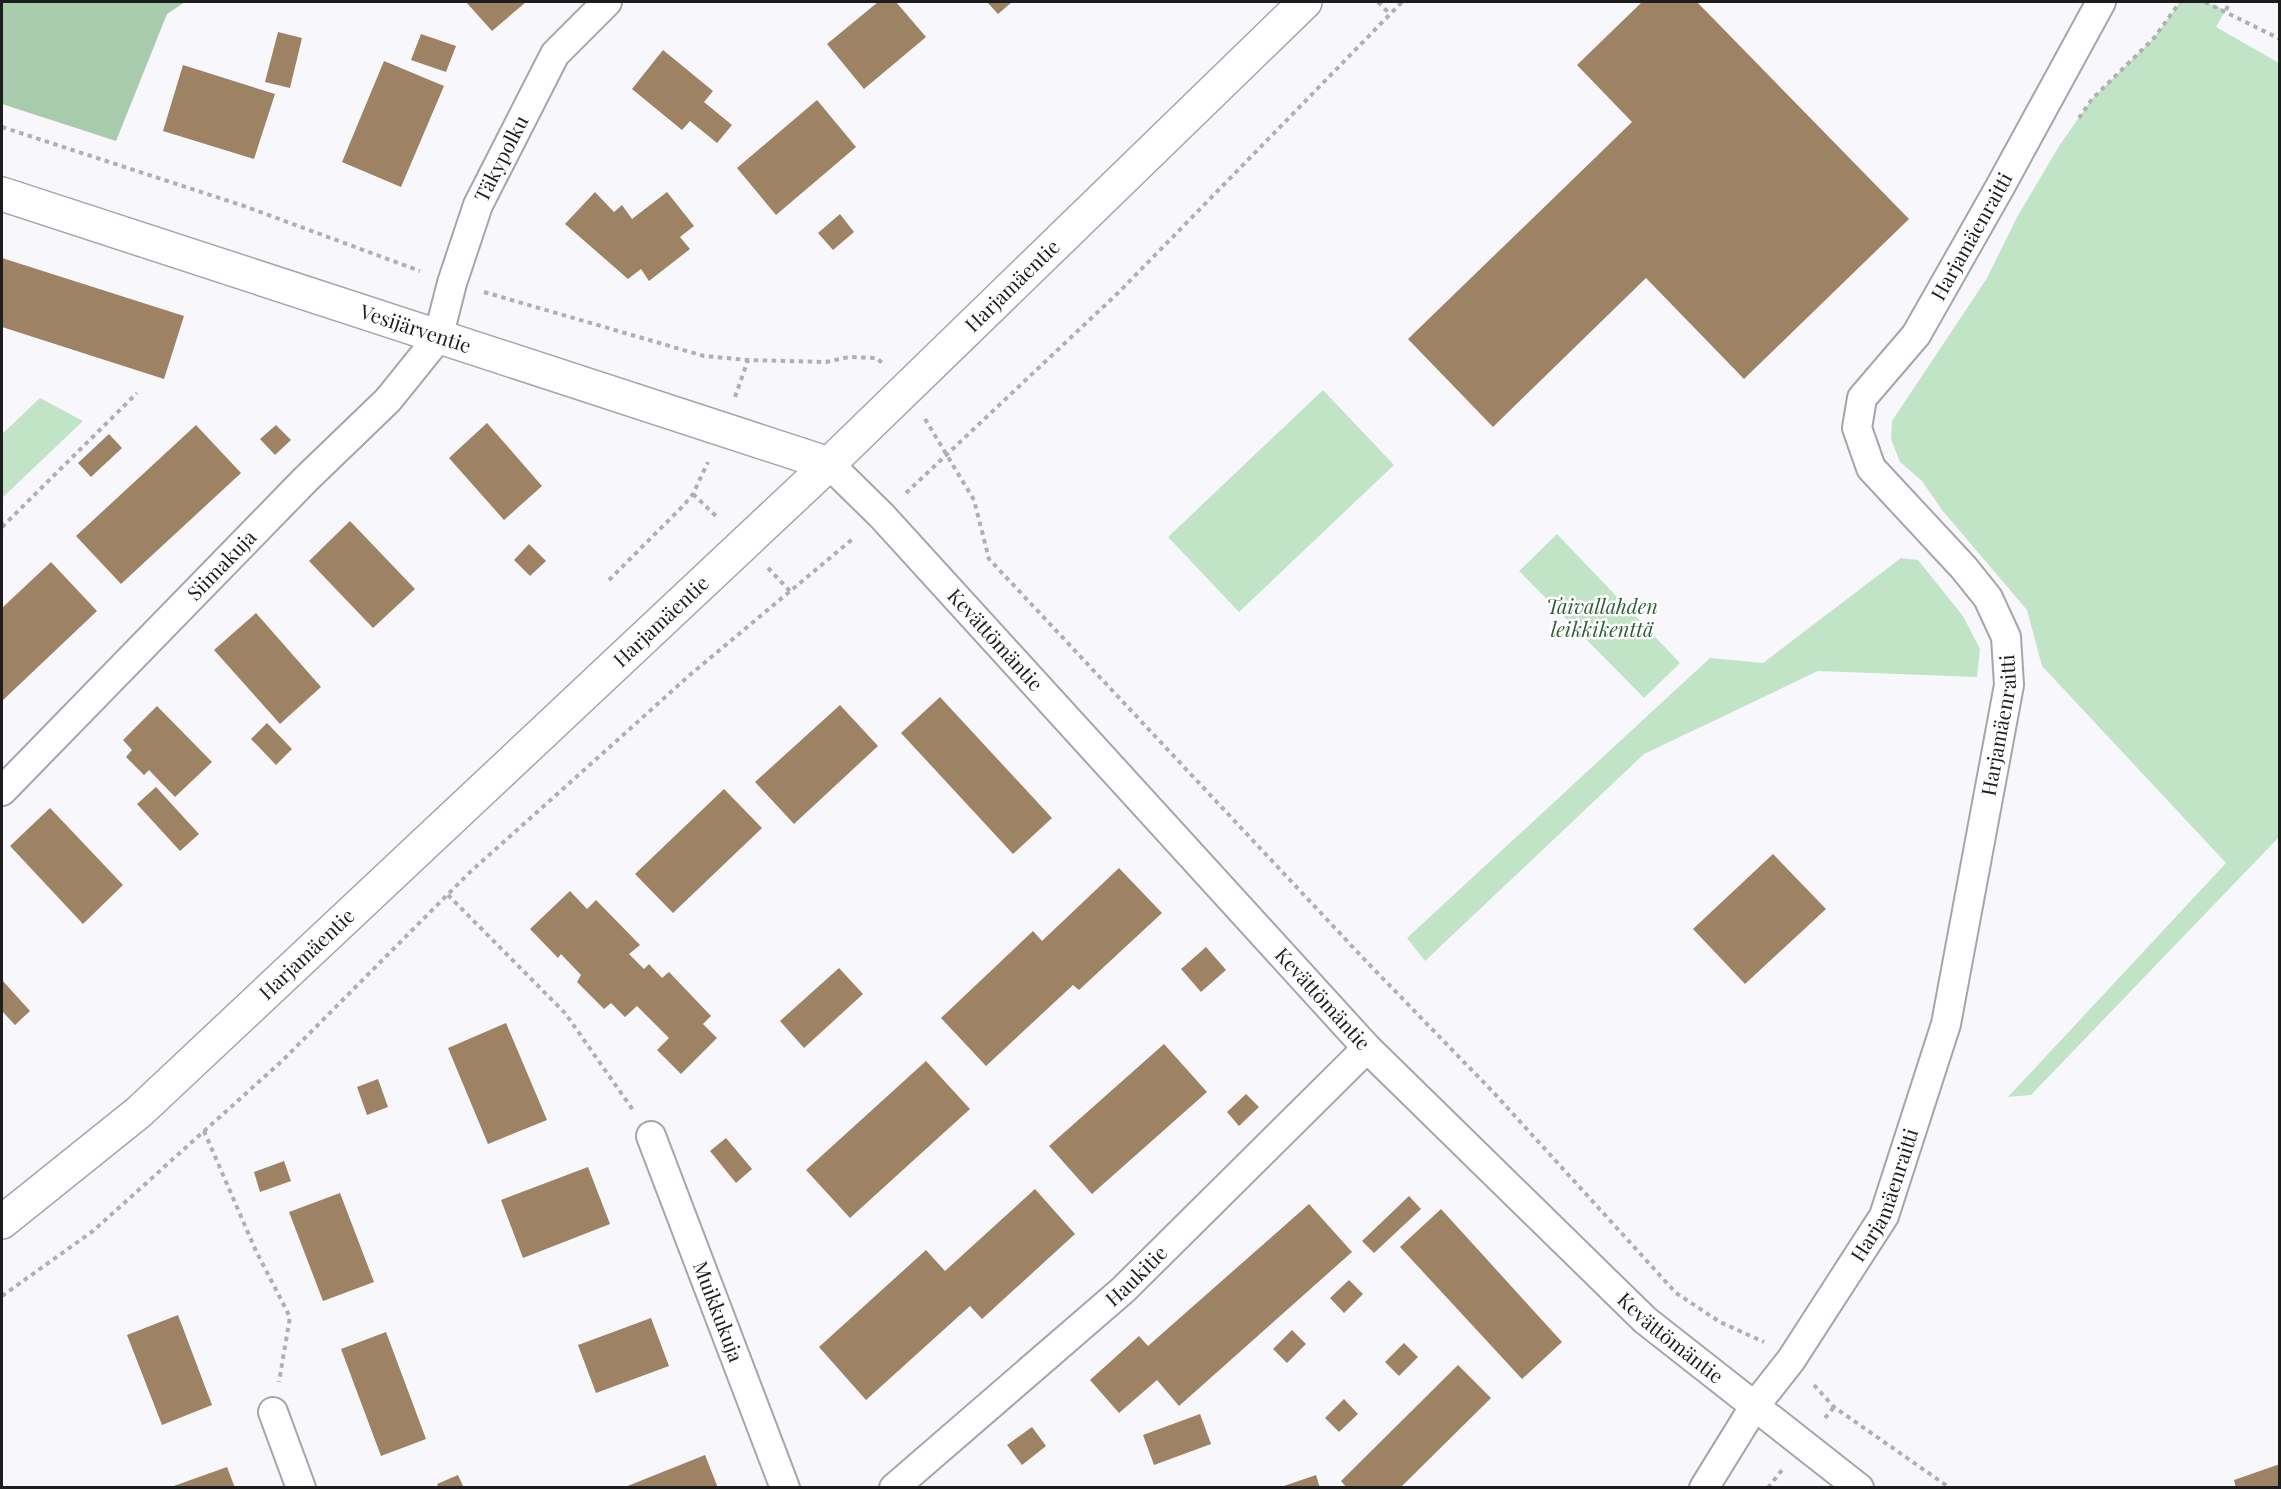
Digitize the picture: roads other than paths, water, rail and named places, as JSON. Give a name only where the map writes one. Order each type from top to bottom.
[{"type":"street","name":"Täkypolku","points":[[438,339],[452,283],[478,206],[555,54],[607,2]]},
{"type":"street","name":"Harjamäentie","points":[[2,1222],[140,1112],[829,464],[1305,2]]},
{"type":"street","name":"Harjamäenraitti","points":[[1704,1488],[1754,1407],[1791,1360],[1884,1216],[1942,1036],[2008,685],[2006,637],[1988,598],[1964,568],[1871,468],[1857,428],[1862,398],[1916,335],[2001,187],[2101,2]]},
{"type":"street","name":"Vesijärventie","points":[[2,194],[438,339],[829,464]]},
{"type":"street","name":"Siimakuja","points":[[2,791],[306,479],[387,400],[438,339]]},
{"type":"street","name":"Kevättömäntie","points":[[829,464],[882,516],[1367,1047],[1645,1320],[1859,1488]]},
{"type":"street","name":"Haukitie","points":[[894,1488],[1123,1290],[1367,1047]]},
{"type":"street","name":"Muikkukuja","points":[[651,1136],[785,1488]]},
{"type":"street","points":[[273,1412],[301,1488]]},
{"type":"park label","name":"Taivallahden leikkikenttä","points":[[1602,618]]}]
